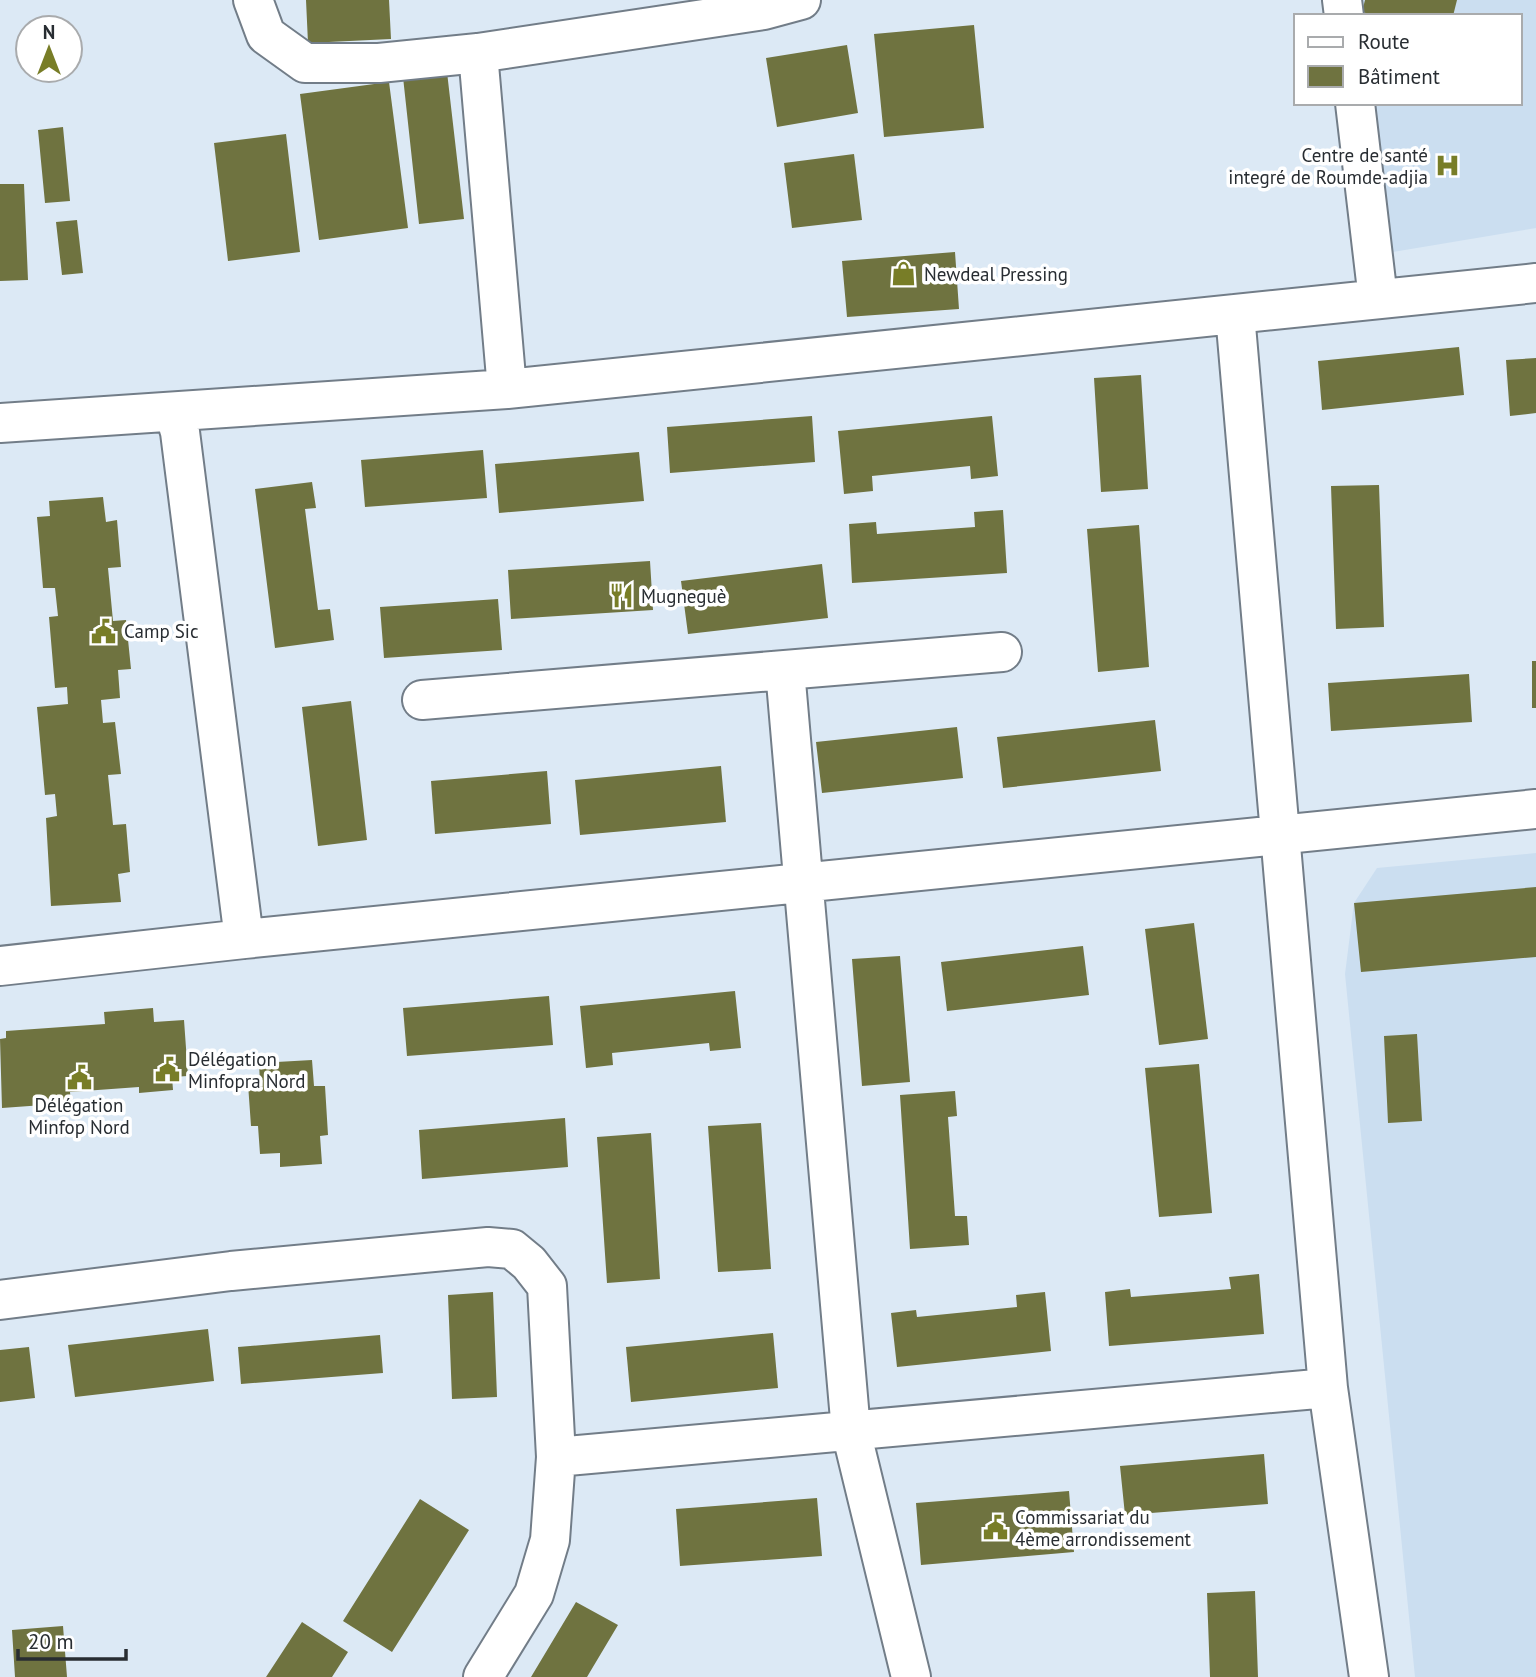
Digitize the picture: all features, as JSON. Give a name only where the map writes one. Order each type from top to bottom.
[{"type":"street","points":[[253,0],[266,36],[304,64],[379,64],[478,53],[764,10],[802,0]]},
{"type":"street","points":[[478,53],[507,389]]},
{"type":"street","points":[[1355,105],[1378,299]]},
{"type":"street","points":[[0,423],[507,389],[1536,283]]},
{"type":"street","points":[[1235,314],[1328,1388],[1369,1677]]},
{"type":"street","points":[[174,412],[180,432],[244,939]]},
{"type":"street","points":[[422,700],[1002,652]]},
{"type":"street","points":[[785,670],[851,1431],[911,1677]]},
{"type":"street","points":[[0,966],[1536,809]]},
{"type":"street","points":[[0,1300],[231,1271],[488,1247],[512,1250],[529,1263],[547,1286],[556,1457],[550,1540],[534,1594],[483,1677]]},
{"type":"street","points":[[556,1457],[1328,1388]]},
{"type":"shaded area","name":"Centre de santé integré de Roumde-adjia","points":[[1333,0],[1536,0],[1536,228],[1375,255],[1350,105],[1522,105],[1522,14],[1335,14]]},
{"type":"shaded area","points":[[1536,853],[1536,1677],[1415,1677],[1345,974],[1354,903],[1377,868]]},
{"type":"building","points":[[306,0],[389,0],[391,39],[308,43]]},
{"type":"building","points":[[1365,0],[1457,0],[1454,14],[1362,12]]},
{"type":"building","points":[[974,25],[984,128],[884,137],[874,34]]},
{"type":"building","points":[[847,45],[858,113],[777,127],[766,58]]},
{"type":"building","points":[[447,72],[464,219],[419,224],[403,77]]},
{"type":"building","points":[[389,82],[408,228],[319,240],[300,94]]},
{"type":"building","points":[[63,127],[70,201],[45,203],[38,130]]},
{"type":"building","points":[[286,134],[300,252],[228,261],[214,143]]},
{"type":"building","points":[[854,154],[862,220],[792,228],[784,163]]},
{"type":"building","points":[[0,184],[24,184],[28,280],[0,281]]},
{"type":"building","points":[[77,220],[83,273],[62,275],[56,222]]},
{"type":"building","points":[[955,252],[959,309],[847,317],[842,261]]},
{"type":"building","points":[[1459,347],[1464,395],[1322,410],[1318,361]]},
{"type":"building","points":[[1536,358],[1536,413],[1510,416],[1506,360]]},
{"type":"building","points":[[1141,375],[1148,489],[1101,492],[1094,378]]},
{"type":"building","points":[[812,416],[815,462],[670,473],[667,427]]},
{"type":"building","points":[[992,416],[998,476],[971,479],[970,466],[872,476],[873,491],[844,494],[838,431]]},
{"type":"building","points":[[483,450],[487,498],[365,507],[361,460]]},
{"type":"building","points":[[639,452],[644,501],[499,513],[495,464]]},
{"type":"building","points":[[312,482],[316,508],[305,509],[318,610],[330,609],[334,640],[275,648],[255,489]]},
{"type":"building","points":[[1379,485],[1384,627],[1336,629],[1331,486]]},
{"type":"building","points":[[103,497],[106,522],[117,520],[121,567],[108,568],[113,621],[126,620],[131,669],[118,670],[120,698],[101,700],[103,723],[115,722],[121,774],[108,775],[113,825],[126,824],[130,872],[118,874],[121,902],[51,906],[46,818],[57,816],[55,794],[45,795],[37,707],[68,704],[67,687],[55,688],[49,617],[58,616],[55,588],[43,588],[37,517],[50,516],[49,501]]},
{"type":"building","points":[[1003,510],[1007,573],[852,583],[849,524],[876,522],[877,534],[975,527],[974,512]]},
{"type":"building","points":[[1139,525],[1149,667],[1098,672],[1087,529]]},
{"type":"building","points":[[650,561],[653,610],[511,619],[508,570]]},
{"type":"building","points":[[822,564],[828,618],[688,634],[681,581]]},
{"type":"building","points":[[498,599],[502,650],[384,658],[380,607]]},
{"type":"building","points":[[1532,661],[1536,661],[1536,708],[1532,708]]},
{"type":"building","points":[[1469,674],[1472,722],[1331,731],[1328,683]]},
{"type":"building","points":[[351,701],[367,840],[318,846],[302,707]]},
{"type":"building","points":[[1155,720],[1161,771],[1003,788],[997,737]]},
{"type":"building","points":[[957,727],[963,778],[822,793],[816,742]]},
{"type":"building","points":[[721,766],[726,822],[580,835],[575,780]]},
{"type":"building","points":[[547,771],[551,824],[435,834],[431,781]]},
{"type":"building","points":[[1536,887],[1536,957],[1361,972],[1354,903]]},
{"type":"building","points":[[1194,923],[1208,1039],[1159,1045],[1145,929]]},
{"type":"building","points":[[1083,946],[1089,995],[947,1011],[941,962]]},
{"type":"building","points":[[900,956],[910,1082],[862,1086],[852,959]]},
{"type":"building","points":[[735,991],[741,1048],[710,1051],[709,1043],[612,1053],[613,1065],[586,1068],[580,1006]]},
{"type":"building","points":[[549,996],[553,1045],[407,1056],[403,1008]]},
{"type":"building","points":[[153,1008],[154,1022],[184,1020],[188,1076],[172,1077],[173,1090],[139,1093],[139,1087],[70,1092],[71,1103],[2,1108],[0,1039],[6,1038],[6,1031],[105,1024],[104,1012]]},
{"type":"building","points":[[1417,1034],[1422,1121],[1388,1123],[1384,1036]]},
{"type":"building","points":[[312,1060],[314,1086],[325,1086],[328,1135],[320,1136],[322,1164],[280,1167],[280,1153],[260,1154],[258,1126],[251,1126],[248,1084],[260,1083],[259,1063]]},
{"type":"building","points":[[1199,1064],[1212,1213],[1159,1217],[1145,1068]]},
{"type":"building","points":[[955,1091],[957,1116],[948,1117],[955,1216],[967,1216],[969,1245],[910,1249],[900,1095]]},
{"type":"building","points":[[565,1118],[568,1167],[422,1179],[419,1130]]},
{"type":"building","points":[[761,1123],[771,1269],[718,1272],[708,1126]]},
{"type":"building","points":[[651,1133],[660,1279],[607,1283],[597,1137]]},
{"type":"building","points":[[1259,1274],[1264,1334],[1109,1346],[1105,1292],[1130,1289],[1131,1297],[1231,1289],[1229,1277]]},
{"type":"building","points":[[493,1292],[497,1397],[452,1399],[448,1295]]},
{"type":"building","points":[[1045,1292],[1051,1351],[897,1367],[891,1313],[916,1310],[917,1317],[1017,1307],[1016,1295]]},
{"type":"building","points":[[208,1329],[214,1381],[75,1397],[68,1345]]},
{"type":"building","points":[[773,1333],[778,1388],[631,1402],[626,1347]]},
{"type":"building","points":[[380,1335],[383,1373],[241,1384],[238,1347]]},
{"type":"building","points":[[29,1347],[35,1398],[0,1402],[0,1350]]},
{"type":"building","points":[[1264,1454],[1268,1504],[1125,1515],[1120,1466]]},
{"type":"building","name":"Commissariat du 4ème arrondissement","points":[[1069,1491],[1074,1552],[921,1565],[916,1503]]},
{"type":"building","points":[[817,1498],[822,1556],[680,1566],[676,1509]]},
{"type":"building","points":[[420,1499],[469,1530],[392,1652],[343,1621]]},
{"type":"building","points":[[1255,1591],[1258,1677],[1210,1677],[1207,1593]]},
{"type":"building","points":[[576,1602],[618,1625],[587,1677],[531,1677]]},
{"type":"building","points":[[302,1622],[348,1652],[332,1677],[266,1677]]},
{"type":"building","points":[[63,1626],[67,1677],[15,1677],[12,1630]]},
{"type":"place","name":"Centre de santé integré de Roumde-adjia","points":[[1448,166]]},
{"type":"place","name":"Newdeal Pressing","points":[[904,274]]},
{"type":"place","name":"Mugneguè","points":[[621,596]]},
{"type":"place","name":"Camp Sic","points":[[104,631]]},
{"type":"place","name":"Délégation Minfopra Nord","points":[[168,1070]]},
{"type":"place","name":"Délégation Minfop Nord","points":[[79,1077]]},
{"type":"place","name":"Commissariat du 4ème arrondissement","points":[[995,1528]]}]
